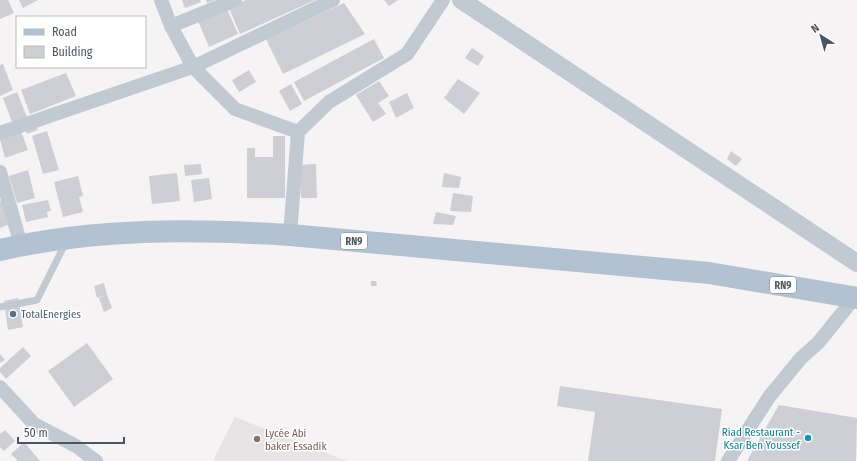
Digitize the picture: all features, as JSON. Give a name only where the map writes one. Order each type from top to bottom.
[{"type":"main road","name":"RN9","points":[[0,250],[21,245],[69,238],[126,233],[230,231],[290,235],[709,273],[856,298]]},
{"type":"street","points":[[161,0],[171,26],[193,67],[235,109],[298,132]]},
{"type":"street","points":[[171,26],[235,0]]},
{"type":"street","points":[[0,133],[193,67],[333,0]]},
{"type":"street","points":[[290,235],[298,132],[329,102],[407,54],[443,0]]},
{"type":"street","points":[[462,0],[857,263]]},
{"type":"street","points":[[0,172],[21,245]]},
{"type":"street","points":[[728,461],[769,397],[801,358],[818,344],[856,298]]},
{"type":"street","points":[[0,388],[34,424],[76,446],[96,461]]},
{"type":"lane","points":[[0,307],[37,300],[69,238]]},
{"type":"shaded area","name":"Lycée Abi baker Essadik","points":[[235,417],[347,461],[213,461]]},
{"type":"building","points":[[0,0],[8,0],[14,13],[0,19]]},
{"type":"building","points":[[19,0],[38,0],[23,8]]},
{"type":"building","points":[[182,0],[200,0],[201,2],[185,8]]},
{"type":"building","points":[[206,0],[215,0],[207,3]]},
{"type":"building","points":[[246,0],[315,0],[240,34],[229,8]]},
{"type":"building","points":[[384,0],[398,0],[389,6]]},
{"type":"building","points":[[344,3],[365,34],[283,74],[266,39]]},
{"type":"building","points":[[227,9],[238,34],[209,47],[198,21]]},
{"type":"building","points":[[374,39],[384,58],[304,101],[294,82]]},
{"type":"building","points":[[472,48],[484,56],[478,66],[465,58]]},
{"type":"building","points":[[3,64],[13,90],[0,96],[0,65]]},
{"type":"building","points":[[249,70],[256,82],[239,92],[232,80]]},
{"type":"building","points":[[66,73],[76,96],[30,114],[21,90]]},
{"type":"building","points":[[458,79],[480,93],[464,114],[444,98]]},
{"type":"building","points":[[379,81],[389,96],[378,103],[386,114],[373,122],[356,95]]},
{"type":"building","points":[[291,84],[302,104],[290,111],[279,91]]},
{"type":"building","points":[[17,92],[27,117],[12,122],[3,98]]},
{"type":"building","points":[[407,93],[414,108],[396,118],[389,102]]},
{"type":"building","points":[[35,124],[38,130],[27,134],[25,128]]},
{"type":"building","points":[[21,131],[28,150],[5,158],[0,139]]},
{"type":"building","points":[[47,131],[59,170],[43,174],[32,136]]},
{"type":"building","points":[[273,136],[285,136],[285,198],[247,198],[247,148],[255,148],[255,157],[273,157]]},
{"type":"building","points":[[731,151],[742,159],[736,166],[727,159]]},
{"type":"building","points":[[201,164],[202,174],[185,176],[184,165]]},
{"type":"building","points":[[316,164],[317,198],[301,198],[300,165]]},
{"type":"building","points":[[28,170],[35,198],[17,203],[9,176]]},
{"type":"building","points":[[177,173],[180,201],[152,204],[149,176]]},
{"type":"building","points":[[444,173],[461,177],[459,188],[442,187]]},
{"type":"building","points":[[78,176],[83,196],[79,197],[83,212],[63,217],[54,182]]},
{"type":"building","points":[[209,178],[212,199],[194,202],[191,180]]},
{"type":"building","points":[[453,193],[473,196],[471,212],[450,211]]},
{"type":"building","points":[[4,200],[13,223],[0,228],[0,201]]},
{"type":"building","points":[[48,200],[51,211],[47,212],[48,217],[26,222],[22,205]]},
{"type":"building","points":[[436,212],[456,216],[453,225],[433,224]]},
{"type":"building","points":[[371,281],[376,281],[377,286],[371,286]]},
{"type":"building","points":[[104,283],[107,295],[97,298],[94,286]]},
{"type":"building","points":[[107,295],[112,308],[104,312],[99,298]]},
{"type":"building","name":"TotalEnergies","points":[[18,298],[23,327],[8,330],[4,301]]},
{"type":"building","points":[[87,343],[113,379],[74,407],[48,371]]},
{"type":"building","points":[[23,347],[31,356],[6,379],[0,372],[0,368]]},
{"type":"building","points":[[0,354],[5,360],[0,363]]},
{"type":"building","points":[[560,386],[722,409],[715,461],[588,461],[595,412],[557,406]]},
{"type":"building","name":"Riad Restaurant - Ksar Ben Youssef","points":[[779,405],[857,418],[856,461],[747,461]]},
{"type":"building","points":[[5,430],[15,441],[4,451],[0,447],[0,434]]},
{"type":"building","points":[[24,442],[40,461],[18,461],[11,454]]},
{"type":"place","name":"TotalEnergies","points":[[13,314]]},
{"type":"place","name":"Riad Restaurant - Ksar Ben Youssef","points":[[808,438]]},
{"type":"place","name":"Lycée Abi baker Essadik","points":[[257,439]]}]
